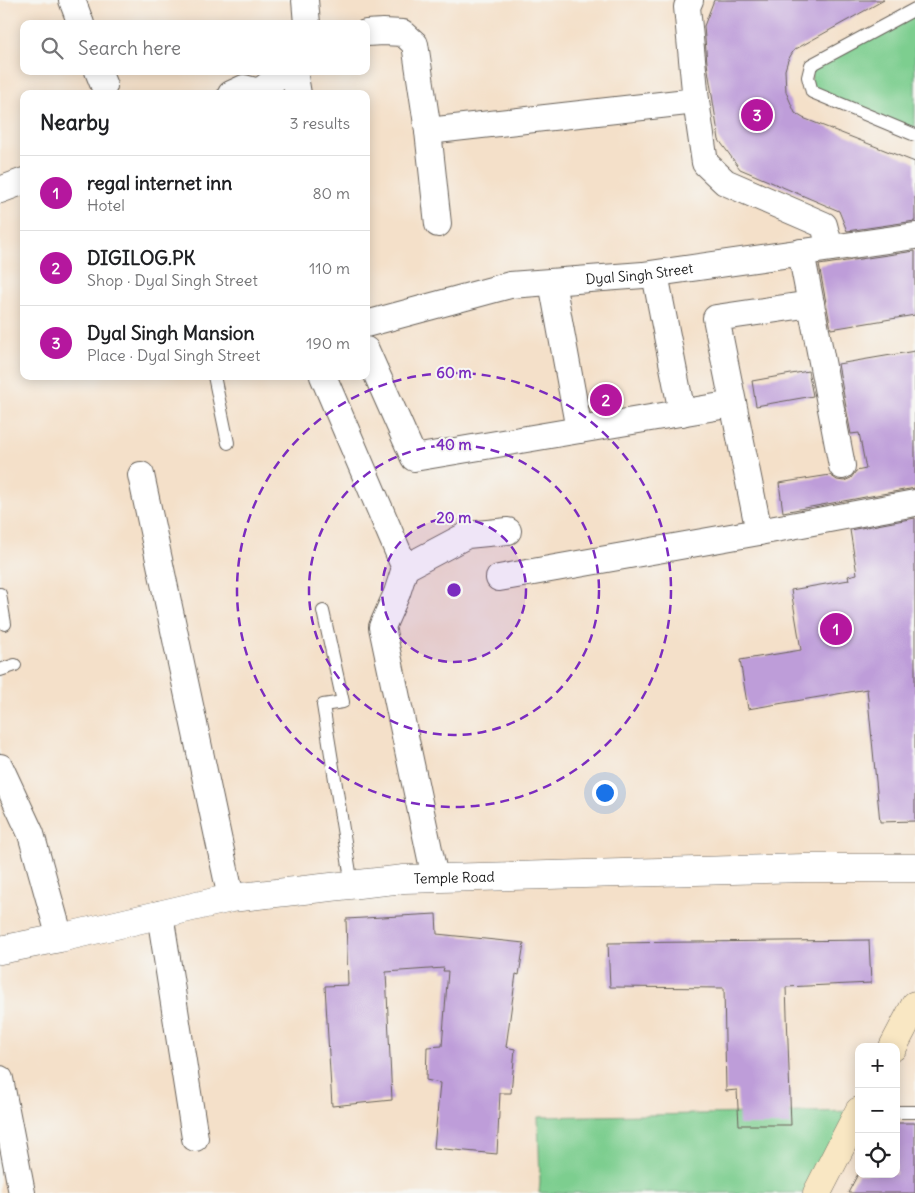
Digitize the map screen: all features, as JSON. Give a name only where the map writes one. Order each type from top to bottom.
[{"type":"main road","points":[[895,1043],[915,1005]]},
{"type":"main road","points":[[817,1193],[855,1119]]},
{"type":"street","points":[[72,0],[80,20]]},
{"type":"street","points":[[305,0],[307,20]]},
{"type":"street","points":[[690,0],[687,8],[696,101],[705,163],[725,182],[824,226],[830,248]]},
{"type":"street","points":[[370,34],[383,32],[403,34],[415,44],[428,131],[438,224]]},
{"type":"street","points":[[262,90],[281,75]]},
{"type":"street","points":[[295,75],[297,90]]},
{"type":"street","points":[[240,90],[244,88],[252,90]]},
{"type":"street","points":[[428,131],[696,101]]},
{"type":"street","points":[[0,190],[20,182]]},
{"type":"street","name":"Dyal Singh Street","points":[[370,323],[510,285],[655,274],[915,236]]},
{"type":"street","points":[[801,252],[842,466]]},
{"type":"street","points":[[655,274],[682,413]]},
{"type":"street","points":[[552,282],[579,430]]},
{"type":"street","points":[[759,532],[716,318],[811,304]]},
{"type":"street","points":[[370,359],[414,458],[733,404]]},
{"type":"street","points":[[324,380],[405,568],[397,594],[382,627],[435,878]]},
{"type":"street","points":[[140,475],[231,898]]},
{"type":"street","points":[[499,578],[915,503]]},
{"type":"street","points":[[405,568],[467,535],[508,530]]},
{"type":"street","points":[[1,771],[31,834],[60,938]]},
{"type":"street","name":"Temple Road","points":[[0,950],[231,898],[404,879],[805,868],[915,868]]},
{"type":"street","points":[[160,914],[195,1138]]},
{"type":"street","points":[[0,1079],[22,1193]]},
{"type":"lane","points":[[915,9],[811,65],[808,76],[812,92],[915,135]]},
{"type":"lane","points":[[215,380],[228,443]]},
{"type":"lane","points":[[0,594],[5,624]]},
{"type":"lane","points":[[323,611],[343,702],[323,704],[352,885]]},
{"type":"lane","points":[[0,670],[15,665]]},
{"type":"lane","points":[[900,1112],[915,1112]]},
{"type":"green space","points":[[915,9],[915,135],[812,92],[811,65]]},
{"type":"green space","points":[[855,1111],[855,1119],[817,1193],[539,1193],[538,1117]]},
{"type":"building","points":[[714,0],[884,0],[794,50],[785,70],[786,92],[795,113],[803,118],[915,162],[915,221],[847,231],[839,211],[740,169],[719,140],[707,63],[704,26]]},
{"type":"building","points":[[915,251],[915,315],[831,329],[819,265]]},
{"type":"building","points":[[915,351],[915,488],[783,512],[779,483],[830,475],[837,480],[844,481],[851,478],[856,471],[866,469],[859,433],[851,434],[838,364]]},
{"type":"building","points":[[808,371],[813,396],[756,406],[752,381]]},
{"type":"building","points":[[915,518],[915,821],[880,822],[867,689],[748,709],[740,660],[801,650],[791,590],[849,580],[848,576],[857,574],[850,530]]},
{"type":"building","points":[[436,914],[437,934],[524,943],[519,975],[516,974],[506,1047],[515,1049],[511,1093],[500,1093],[497,1154],[434,1148],[440,1083],[426,1080],[427,1047],[442,1046],[448,971],[443,971],[444,968],[386,972],[392,1100],[332,1106],[325,986],[348,985],[346,919]]},
{"type":"building","points":[[869,940],[871,983],[786,987],[791,1125],[739,1125],[737,1090],[726,1091],[724,988],[610,987],[608,943]]},
{"type":"building","points":[[900,1123],[915,1123],[915,1193],[848,1193],[856,1178],[900,1178]]},
{"type":"place","name":"Dyal Singh Mansion","points":[[757,115]]},
{"type":"place","name":"DIGILOG.PK","points":[[606,400]]},
{"type":"place","name":"regal internet inn","points":[[836,629]]}]
